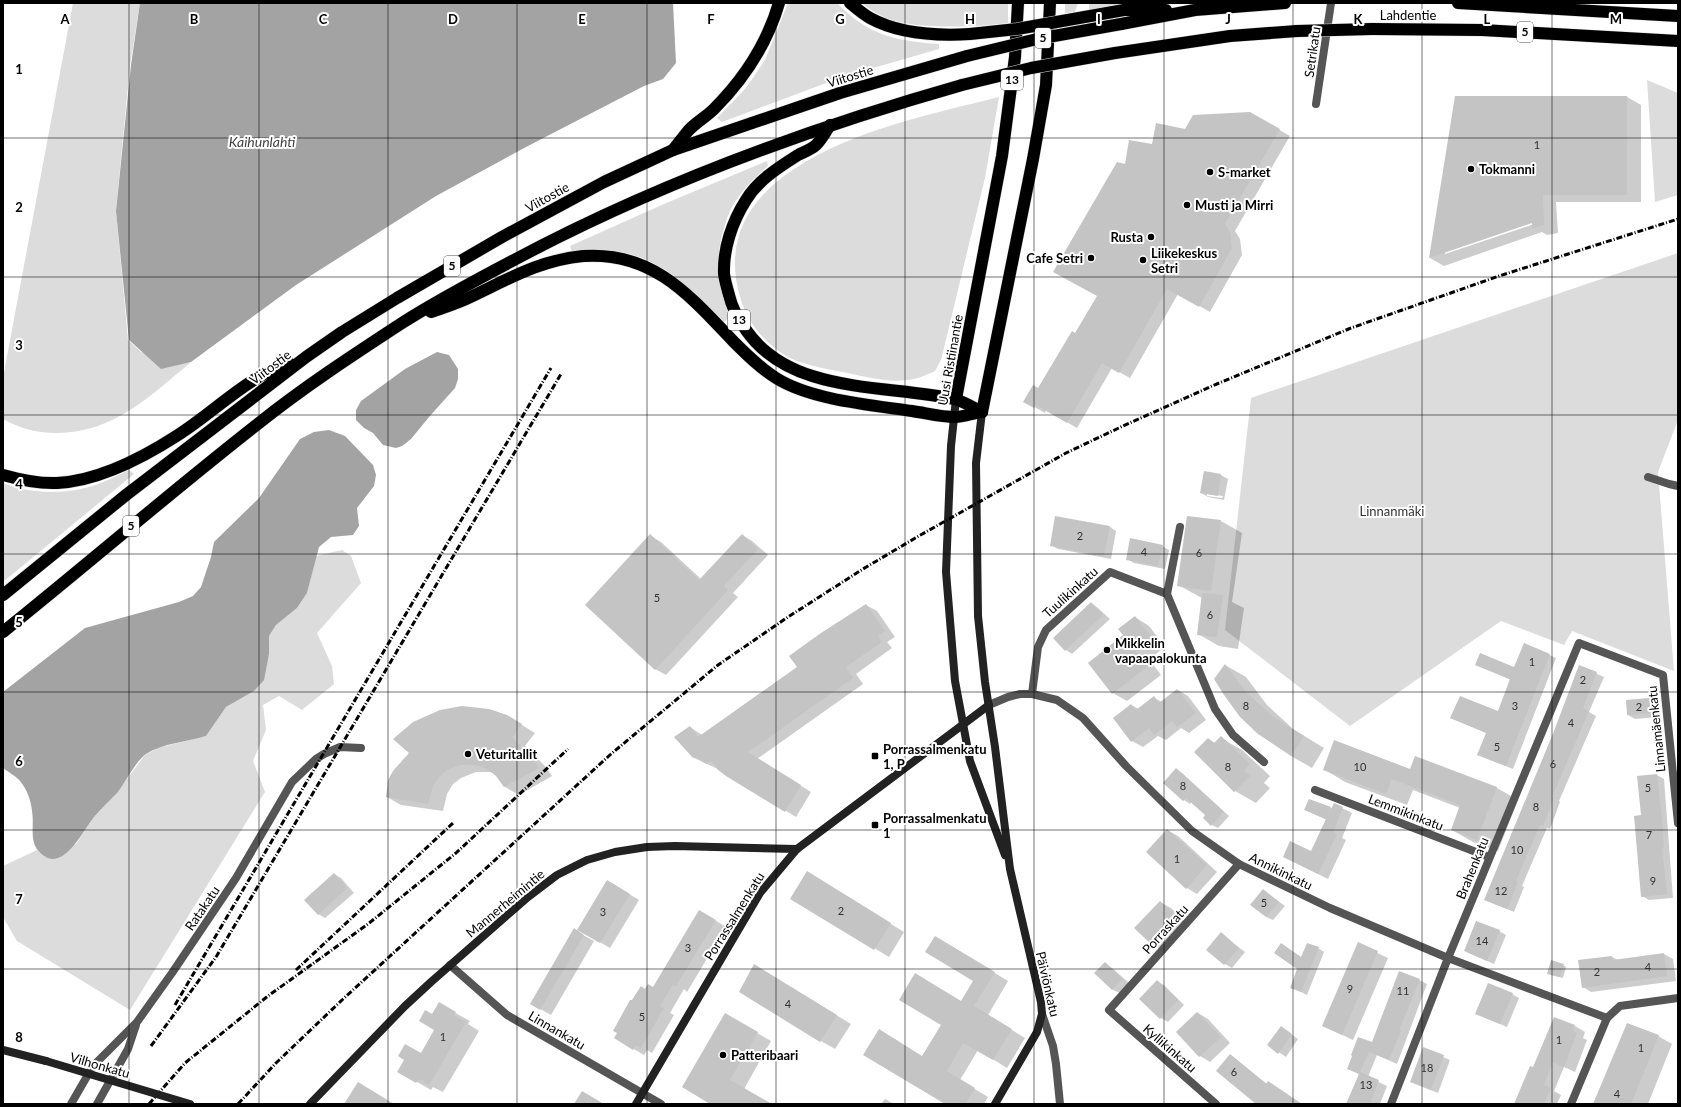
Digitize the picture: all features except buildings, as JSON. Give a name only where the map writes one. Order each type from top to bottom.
[{"type":"highway","points":[[673,150],[689,130],[713,110],[736,86],[756,58],[775,18],[779,3]]},
{"type":"highway","points":[[850,3],[869,18],[894,28],[947,35],[1017,29],[1124,10],[1195,10]]},
{"type":"highway","name":"Uusi Ristiinantie","points":[[956,399],[1002,156],[1015,57],[1018,3]]},
{"type":"highway","points":[[982,412],[1036,144],[1046,86],[1050,3]]},
{"type":"highway","name":"5","points":[[1195,10],[1285,3]]},
{"type":"highway","name":"5","points":[[1458,3],[1678,16]]},
{"type":"highway","name":"Viitostie","points":[[3,595],[126,494],[306,357],[342,332],[502,237],[604,182],[673,150],[840,93],[967,56],[1037,39],[1195,10]]},
{"type":"highway","name":"Lahdentie","points":[[830,125],[962,84],[1031,68],[1115,53],[1230,36],[1372,29],[1482,30],[1678,40]]},
{"type":"highway","name":"13","points":[[830,125],[816,145],[780,167],[762,182],[747,198],[738,214],[725,249],[724,276],[730,301],[738,318],[751,337],[766,352],[785,365],[808,376],[835,382],[956,399]]},
{"type":"highway","name":"5","points":[[3,632],[260,421],[324,375],[403,322],[458,289],[562,234],[668,186],[752,153],[830,125]]},
{"type":"highway","points":[[403,322],[465,299],[522,271],[548,263],[584,256],[612,257],[638,262],[662,275],[683,290],[754,362],[776,378],[795,387],[855,403],[955,417],[982,412]]},
{"type":"highway","points":[[3,475],[27,481],[56,483],[79,480],[106,472],[141,457],[178,435],[258,377],[306,357]]},
{"type":"highway","points":[[956,399],[982,412]]},
{"type":"street","name":"Setrikatu","points":[[1316,104],[1331,3]]},
{"type":"street","name":"Uusi Ristiinantie","points":[[956,399],[951,446],[946,572],[955,681],[962,725]]},
{"type":"street","points":[[982,412],[976,463],[977,577],[978,616],[989,705]]},
{"type":"street","points":[[1648,477],[1678,486]]},
{"type":"street","points":[[1180,528],[1167,594],[1215,709],[1233,735],[1264,762]]},
{"type":"street","name":"Tuulikinkatu","points":[[1032,694],[1038,647],[1046,630],[1110,572],[1167,594]]},
{"type":"street","name":"Linnamäenkatu","points":[[1578,643],[1663,675],[1678,823]]},
{"type":"street","name":"Brahenkatu","points":[[1391,1104],[1448,958],[1578,643]]},
{"type":"street","name":"Annikinkatu","points":[[989,705],[1020,694],[1032,694],[1058,700],[1083,718],[1126,766],[1192,831],[1239,864],[1330,908],[1448,958],[1607,1018]]},
{"type":"street","name":"Porrassalmenkatu","points":[[636,1104],[760,893],[797,849],[989,705]]},
{"type":"street","name":"Päiviönkatu","points":[[989,705],[1010,869],[1041,1002],[1042,1014],[1055,1058],[1060,1104]]},
{"type":"street","name":"Päiviönkatu","points":[[962,725],[970,761],[1010,869]]},
{"type":"street","name":"Ratakatu","points":[[71,1104],[93,1066],[137,1022],[172,973],[236,878],[292,782],[316,759],[324,754],[340,747],[361,748]]},
{"type":"street","name":"Lemmikinkatu","points":[[1315,790],[1489,857]]},
{"type":"street","name":"Mannerheimintie","points":[[310,1104],[405,1006],[528,897],[557,875],[587,860],[615,852],[647,848],[675,846],[797,849]]},
{"type":"street","name":"Porraskatu","points":[[1109,1010],[1239,864]]},
{"type":"street","name":"Linnankatu","points":[[450,965],[465,980],[507,1015],[661,1104]]},
{"type":"street","points":[[1571,1104],[1607,1018],[1620,1006],[1678,998]]},
{"type":"street","name":"Kyllikinkatu","points":[[1109,1010],[1216,1104]]},
{"type":"street","points":[[995,1104],[1037,1032],[1042,1014]]},
{"type":"street","points":[[97,1104],[128,1049],[137,1022]]},
{"type":"street","name":"Vilhonkatu","points":[[3,1050],[46,1061],[190,1104]]},
{"type":"green space","points":[[73,3],[140,3],[130,66],[116,210],[128,340],[141,352],[190,363],[145,400],[112,420],[95,427],[76,432],[48,433],[15,425],[3,419],[3,378]]},
{"type":"green space","points":[[788,3],[837,3],[848,14],[871,29],[909,41],[939,44],[939,49],[845,76],[722,122],[717,118],[746,88],[765,60]]},
{"type":"green space","points":[[862,3],[1008,3],[1008,23],[980,26],[929,26],[898,22],[886,18]]},
{"type":"green space","points":[[1065,3],[1078,3],[1075,12],[1065,13]]},
{"type":"green space","points":[[1089,3],[1126,3],[1089,10]]},
{"type":"green space","points":[[1647,80],[1678,93],[1678,195],[1655,202]]},
{"type":"green space","points":[[999,97],[985,178],[941,360],[935,371],[916,379],[895,381],[884,380],[799,362],[785,355],[770,344],[758,332],[749,319],[743,305],[736,277],[735,258],[738,240],[743,224],[752,208],[763,194],[794,169],[817,155],[841,144],[893,125]]},
{"type":"green space","points":[[767,161],[768,166],[737,198],[728,217],[722,237],[719,249],[718,271],[722,293],[730,317],[724,322],[690,289],[674,276],[657,265],[640,257],[620,252],[598,250],[572,252],[570,246],[664,204]]},
{"type":"green space","name":"Linnanmäki","points":[[1678,253],[1678,420],[1658,472],[1674,671],[1572,631],[1564,645],[1501,621],[1350,726],[1225,630],[1251,398]]},
{"type":"green space","points":[[129,470],[134,474],[3,582],[3,483],[14,487],[37,491],[61,492],[84,488],[108,480]]},
{"type":"green space","points":[[342,550],[351,556],[361,583],[317,633],[332,666],[334,684],[302,710],[279,696],[263,705],[266,730],[253,761],[265,792],[130,1010],[17,941],[3,917],[3,866],[37,850],[45,857],[76,844],[93,818],[117,792],[145,755],[158,748],[206,736],[226,707],[254,691],[269,654],[269,636],[276,625],[297,608],[307,593],[316,556]]},
{"type":"water","name":"Kaihunlahti","points":[[140,3],[673,3],[676,63],[663,79],[644,86],[526,147],[436,196],[296,285],[191,362],[161,369],[129,340],[116,211],[131,65]]},
{"type":"water","points":[[437,352],[449,355],[458,369],[458,379],[455,388],[411,439],[402,446],[396,448],[383,445],[373,433],[364,428],[356,420],[356,410],[361,401],[405,369]]},
{"type":"water","points":[[329,430],[345,436],[373,465],[376,475],[374,486],[357,508],[359,526],[353,535],[331,537],[319,547],[307,593],[297,608],[276,625],[269,636],[269,654],[264,680],[254,691],[226,707],[206,736],[160,747],[146,754],[138,762],[117,793],[94,817],[73,846],[66,853],[59,858],[52,859],[44,856],[35,847],[33,817],[27,791],[18,779],[3,768],[3,692],[85,628],[179,602],[193,596],[201,587],[211,557],[214,542],[259,498],[300,439],[314,432]]},
{"type":"railway","points":[[238,1104],[276,1063],[342,1000],[611,754],[718,665],[788,617],[863,569],[1066,453],[1212,386],[1351,328],[1499,276],[1678,219]]},
{"type":"railway","points":[[175,1005],[551,368]]},
{"type":"railway","points":[[151,1046],[216,957],[561,374]]},
{"type":"railway","points":[[149,1104],[185,1063],[268,996],[368,924],[456,853],[568,749]]},
{"type":"railway","points":[[296,970],[453,823]]},
{"type":"place","name":"Tokmanni","points":[[1471,169]]},
{"type":"place","name":"S-market","points":[[1210,172]]},
{"type":"place","name":"Musti ja Mirri","points":[[1187,205]]},
{"type":"place","name":"Rusta","points":[[1151,237]]},
{"type":"place","name":"Cafe Setri","points":[[1091,258]]},
{"type":"place","name":"Liikekeskus Setri","points":[[1143,260]]},
{"type":"place","name":"Mikkelin vapaapalokunta","points":[[1107,650]]},
{"type":"place","name":"Veturitallit","points":[[468,754]]},
{"type":"place","name":"Porrassalmenkatu 1, P","points":[[875,756]]},
{"type":"place","name":"Porrassalmenkatu 1","points":[[875,825]]},
{"type":"place","name":"Patteribaari","points":[[723,1055]]}]
